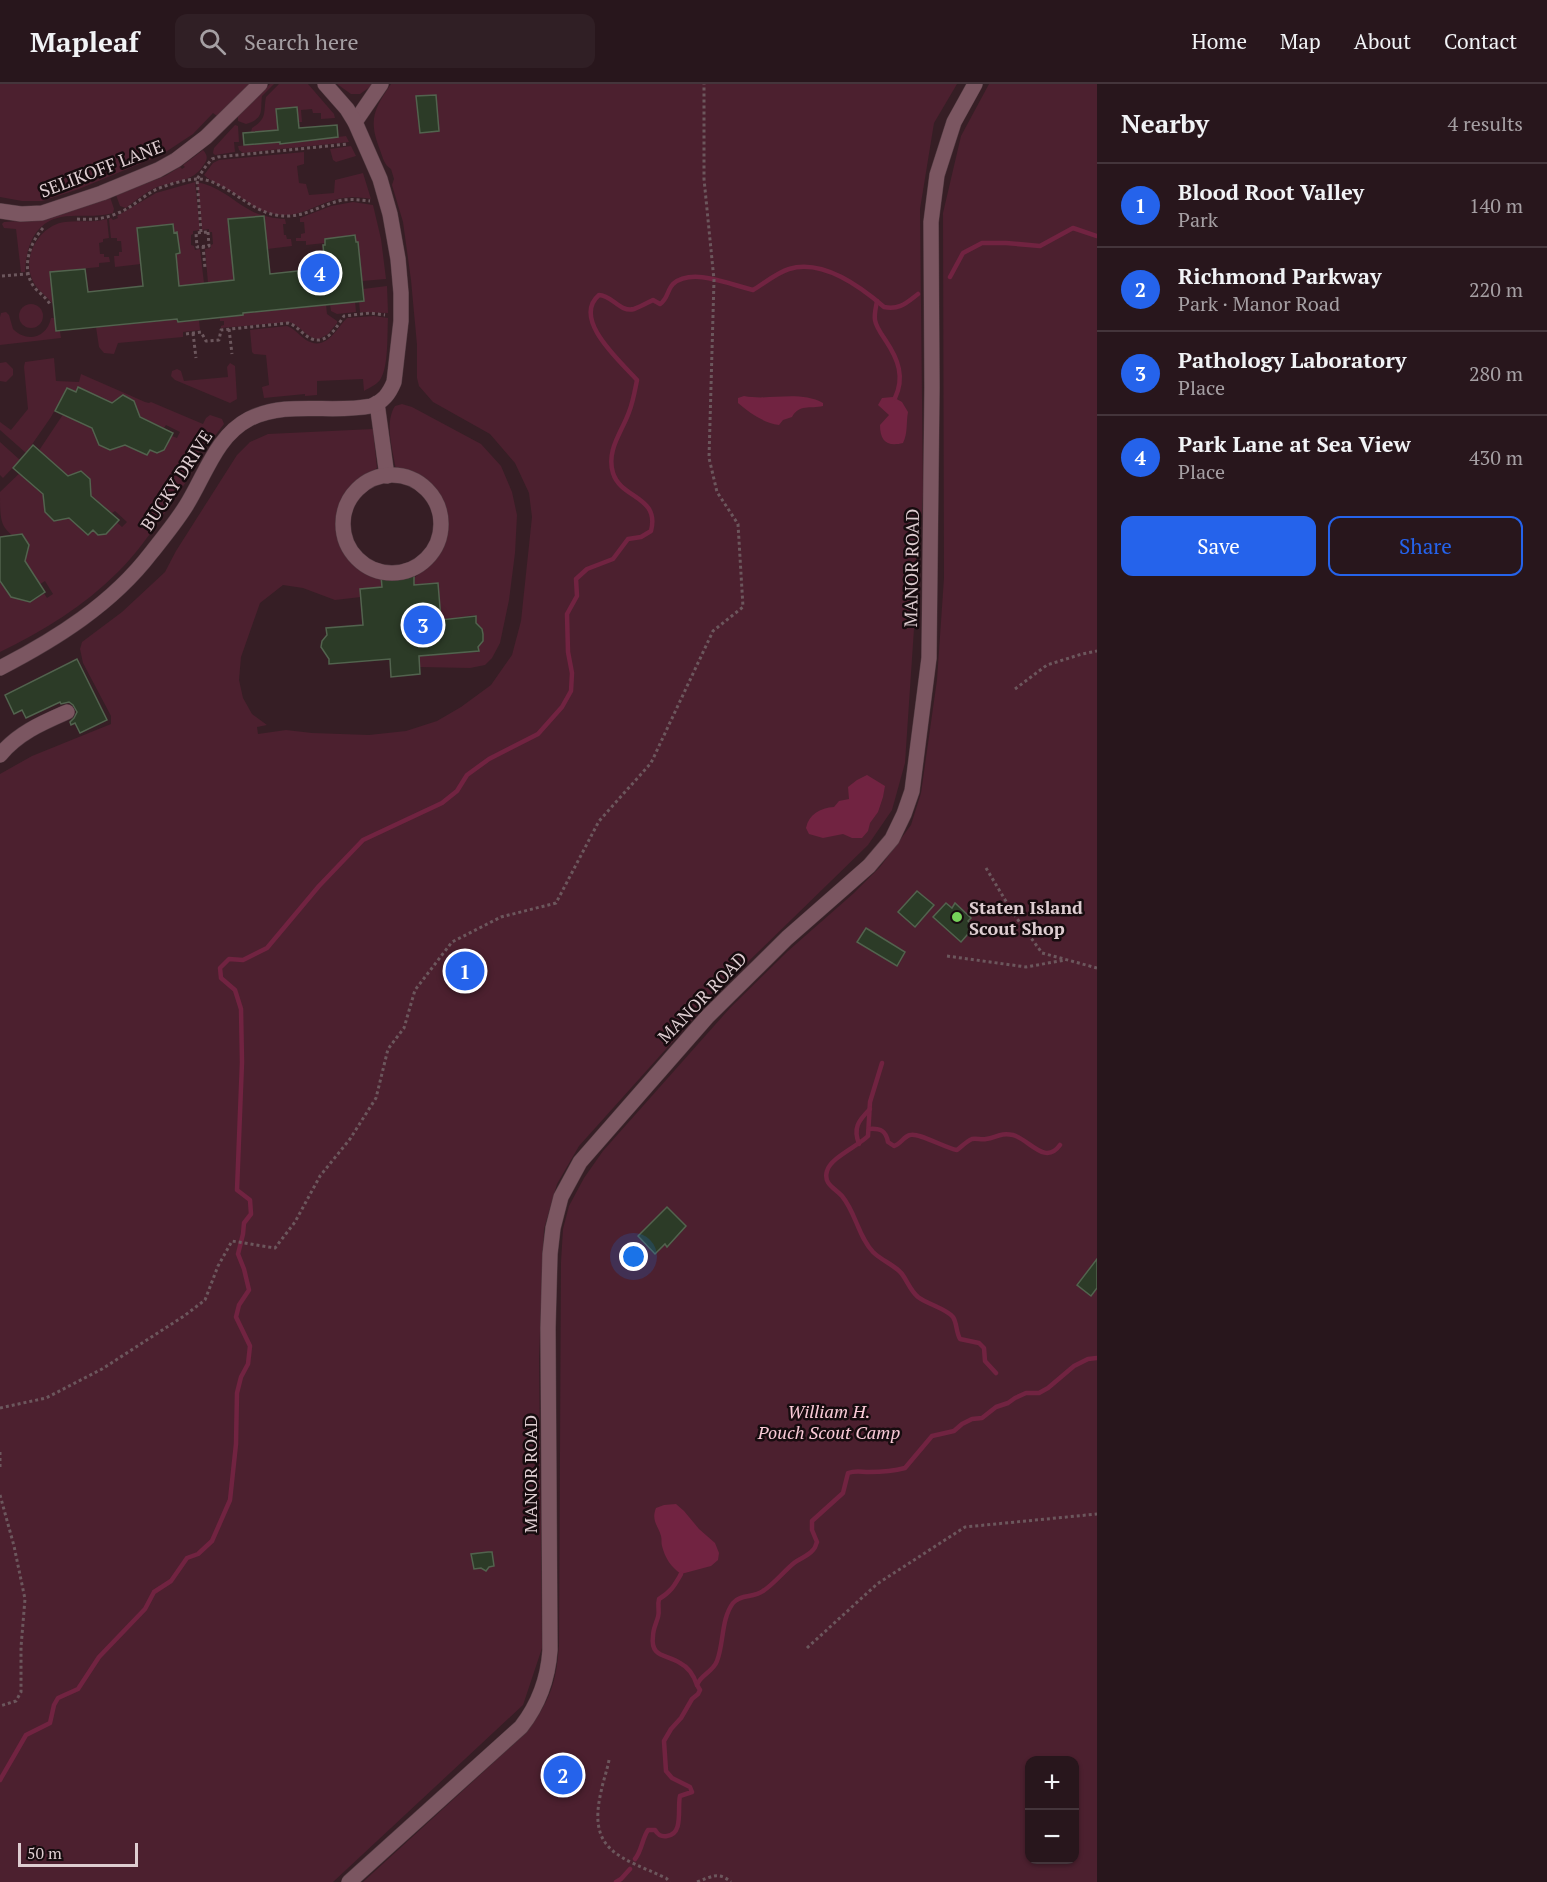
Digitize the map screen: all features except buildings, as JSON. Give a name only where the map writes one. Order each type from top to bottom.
[{"type":"street","name":"SELIKOFF LANE","points":[[0,212],[42,213],[102,193],[158,170],[176,160],[206,137],[260,84]]},
{"type":"street","points":[[325,84],[355,122],[380,179],[390,214],[398,259],[401,321],[399,346],[394,382],[381,401],[387,476]]},
{"type":"street","points":[[355,122],[381,84]]},
{"type":"street","name":"MANOR ROAD","points":[[349,1882],[521,1727],[531,1715],[549,1669],[548,1328],[550,1254],[556,1212],[569,1181],[580,1162],[607,1129],[707,1017],[786,938],[869,866],[892,839],[904,814],[912,791],[929,657],[931,222],[937,175],[954,122],[975,84]]},
{"type":"street","name":"BUCKY DRIVE","points":[[0,668],[63,633],[120,587],[150,556],[186,507],[215,452],[227,436],[244,422],[261,414],[285,410],[364,407],[381,401]]},
{"type":"street","points":[[387,476],[408,478],[426,490],[437,507],[440,518],[438,539],[427,558],[419,565],[387,573],[366,566],[350,550],[343,530],[343,519],[351,498],[366,483],[387,476]]},
{"type":"street","points":[[0,755],[7,746],[33,727],[67,712]]},
{"type":"path","points":[[0,1408],[46,1398],[102,1369],[184,1316],[206,1300],[218,1266],[232,1241],[275,1248],[295,1222],[320,1176],[350,1139],[376,1098],[388,1050],[404,1028],[415,990],[452,942],[501,917],[556,903],[599,821],[651,763],[712,631],[743,607],[738,524],[717,492],[709,458],[714,280],[704,179],[704,84]]},
{"type":"path","points":[[201,232],[197,179],[212,159],[353,143]]},
{"type":"path","points":[[74,219],[116,214],[128,209],[156,190],[197,179],[207,180],[221,186],[254,208],[289,217],[345,200],[375,202]]},
{"type":"path","points":[[48,224],[31,246],[28,274],[33,285],[51,306]]},
{"type":"path","points":[[208,232],[209,246],[203,246],[197,247],[196,233],[208,232]]},
{"type":"path","points":[[203,246],[204,268]]},
{"type":"path","points":[[2,276],[28,274]]},
{"type":"path","points":[[186,334],[201,332],[206,341],[219,340],[221,330],[288,323],[294,325],[312,340],[320,340],[329,335],[344,316],[370,313],[390,315]]},
{"type":"path","points":[[229,329],[232,354]]},
{"type":"path","points":[[193,333],[196,358]]},
{"type":"path","points":[[1016,689],[1047,665],[1097,651]]},
{"type":"path","points":[[986,867],[1012,913],[1042,953],[1097,968]]},
{"type":"path","points":[[947,956],[1026,967],[1067,960]]},
{"type":"path","points":[[0,1452],[0,1470]]},
{"type":"path","points":[[0,1495],[25,1599],[21,1647],[21,1692],[16,1701],[0,1706]]},
{"type":"path","points":[[807,1648],[876,1584],[965,1527],[1097,1514]]},
{"type":"path","points":[[609,1760],[597,1814],[597,1827],[603,1840],[614,1852],[670,1882]]},
{"type":"path","points":[[697,1882],[717,1875],[724,1876],[731,1882]]},
{"type":"green space","points":[[0,84],[251,84],[217,116],[213,113],[193,134],[161,155],[79,189],[42,201],[22,201],[0,197]]},
{"type":"green space","points":[[270,84],[274,84],[262,96],[259,116],[246,124],[238,121],[238,116]]},
{"type":"green space","points":[[279,84],[308,84],[335,118],[321,119],[321,113],[313,113],[312,109],[301,110],[302,122],[298,122],[297,107],[277,109],[278,130],[251,132],[252,128],[263,118],[266,97]]},
{"type":"green space","points":[[337,84],[374,84],[360,94],[351,94]]},
{"type":"green space","points":[[391,84],[957,84],[934,123],[920,209],[923,494],[905,763],[892,810],[868,845],[718,991],[579,1146],[557,1184],[544,1229],[539,1358],[542,1648],[523,1705],[333,1882],[0,1882],[0,774],[32,756],[111,724],[111,716],[83,663],[80,649],[82,642],[122,612],[165,572],[237,455],[250,442],[268,434],[373,429],[377,468],[348,491],[340,509],[337,529],[342,549],[347,557],[363,570],[382,580],[382,587],[361,589],[361,597],[335,600],[303,588],[283,585],[260,603],[241,657],[239,680],[243,698],[252,714],[267,725],[257,727],[258,734],[286,730],[369,735],[406,731],[437,721],[491,685],[512,655],[521,621],[532,517],[529,493],[515,463],[490,434],[433,402],[419,386],[417,378],[417,345],[403,222],[392,185],[394,179],[391,169],[384,161],[374,131],[377,108]]},
{"type":"green space","name":"William H. Pouch Scout Camp","points":[[989,84],[1097,84],[1097,1882],[363,1882],[527,1732],[546,1701],[554,1681],[559,1646],[561,1262],[563,1229],[569,1206],[584,1178],[603,1151],[730,1008],[788,951],[880,867],[911,825],[921,793],[937,680],[944,578],[943,213],[961,136]]},
{"type":"green space","points":[[235,125],[238,126],[239,142],[234,142],[235,152],[215,155],[214,148]]},
{"type":"green space","points":[[346,136],[349,142],[243,153],[238,146],[280,142],[280,144]]},
{"type":"green space","points":[[351,146],[356,156],[336,162],[333,160],[330,149]]},
{"type":"green space","points":[[203,150],[207,159],[194,175],[157,187],[126,208],[120,206],[116,195],[165,176],[180,167],[182,169],[185,167],[183,165]]},
{"type":"green space","points":[[304,152],[304,164],[297,166],[299,183],[306,184],[309,195],[334,193],[335,180],[363,173],[371,199],[344,198],[300,213],[274,214],[256,208],[204,175],[213,163],[219,160]]},
{"type":"green space","points":[[195,182],[200,230],[193,231],[191,245],[195,250],[200,249],[204,283],[179,286],[176,254],[179,253],[177,232],[141,264],[115,267],[114,256],[119,256],[119,252],[122,252],[121,241],[111,238],[109,219],[118,218],[117,216],[156,193]]},
{"type":"green space","points":[[197,182],[218,190],[257,213],[285,219],[284,235],[287,239],[291,239],[292,246],[267,249],[264,216],[228,219],[234,280],[208,283],[205,249],[211,248],[213,244],[212,232],[209,232],[209,229],[202,230]]},
{"type":"green space","points":[[110,197],[113,213],[61,217],[44,224],[33,237],[27,254],[25,272],[21,272],[16,229],[4,228],[2,224],[4,222],[49,219]]},
{"type":"green space","points":[[353,202],[373,205],[381,239],[386,279],[362,281],[358,242],[356,242],[355,235],[325,239],[325,243],[306,245],[306,241],[296,241],[296,238],[301,238],[301,234],[305,233],[304,222],[300,222],[300,218],[331,206]]},
{"type":"green space","points":[[107,219],[109,238],[99,243],[100,254],[109,257],[110,262],[99,263],[99,267],[50,272],[53,304],[32,279],[29,261],[35,243],[41,235],[56,224]]},
{"type":"green space","points":[[387,286],[388,313],[360,312],[359,301],[364,300],[363,289]]},
{"type":"green space","points":[[355,301],[356,312],[337,314],[331,311],[330,304]]},
{"type":"green space","points":[[31,304],[39,308],[43,316],[39,324],[31,328],[23,324],[19,316],[23,308]]},
{"type":"green space","points":[[326,304],[327,314],[337,323],[328,334],[319,339],[289,322],[221,328],[224,321],[220,321],[220,318],[243,315],[243,313]]},
{"type":"green space","points":[[6,312],[13,329],[30,337],[41,334],[49,325],[51,318],[55,318],[56,331],[60,331],[61,338],[0,345],[0,317],[1,313]]},
{"type":"green space","points":[[374,316],[388,318],[385,367],[377,383],[364,391],[363,379],[317,381],[317,395],[264,398],[262,387],[269,385],[266,355],[252,352],[250,330],[287,326],[306,340],[319,343],[330,338],[347,318]]},
{"type":"green space","points":[[177,319],[178,322],[199,320],[200,330],[183,332],[183,337],[118,343],[114,354],[104,353],[99,347],[96,327]]},
{"type":"green space","points":[[54,358],[56,381],[79,382],[81,374],[203,424],[210,415],[222,419],[224,424],[211,441],[208,439],[202,447],[182,489],[142,544],[118,572],[62,617],[0,652],[0,581],[12,598],[18,594],[22,600],[30,602],[37,598],[41,589],[47,598],[53,594],[45,581],[40,584],[23,558],[27,555],[29,545],[12,535],[4,526],[0,513],[0,492],[26,467],[20,474],[48,498],[44,503],[45,512],[54,520],[64,519],[67,516],[88,535],[93,530],[99,535],[106,534],[111,529],[113,519],[122,527],[127,522],[88,493],[91,489],[90,479],[81,471],[68,476],[40,451],[36,455],[68,407],[99,430],[96,437],[99,445],[110,450],[120,446],[121,443],[147,455],[150,450],[157,453],[164,450],[167,434],[177,438],[180,432],[166,425],[164,428],[135,414],[138,410],[134,401],[123,395],[112,403],[78,387],[76,392],[67,388],[51,417],[26,453],[0,430],[0,422],[11,430],[28,409],[25,362]]},
{"type":"green space","points":[[6,362],[13,369],[13,375],[6,382],[0,381],[0,363]]},
{"type":"green space","points":[[230,363],[235,366],[237,399],[230,403],[175,380],[171,376],[172,371],[177,369],[181,371],[184,381],[228,377],[227,367]]},
{"type":"green space","points":[[402,404],[412,407],[481,444],[501,466],[512,492],[517,515],[509,600],[500,643],[492,658],[485,665],[470,668],[420,667],[419,656],[479,652],[478,646],[483,634],[476,624],[475,615],[441,620],[437,583],[415,585],[414,578],[426,568],[439,550],[445,520],[437,492],[418,478],[396,470],[390,437],[390,420],[395,406]]},
{"type":"green space","points":[[0,442],[20,460],[3,478],[0,475]]},
{"type":"shaded area","points":[[744,396],[804,397],[823,403],[823,406],[798,410],[779,425],[762,420],[738,403],[738,398]]},
{"type":"shaded area","points":[[893,397],[902,402],[908,412],[905,439],[903,443],[897,444],[886,442],[880,431],[880,425],[889,415],[878,405],[882,398]]},
{"type":"shaded area","points":[[867,775],[885,786],[878,812],[862,838],[852,838],[843,834],[823,838],[809,834],[806,828],[812,815],[820,810],[834,807],[839,801],[849,799],[848,787]]},
{"type":"shaded area","points":[[676,1504],[684,1511],[715,1543],[719,1553],[718,1560],[711,1566],[681,1574],[674,1568],[665,1554],[655,1520],[656,1508]]},
{"type":"waterway","points":[[950,277],[963,253],[982,243],[1040,246],[1073,228],[1097,236]]},
{"type":"waterway","points":[[0,1780],[26,1735],[50,1723],[58,1698],[78,1689],[99,1657],[145,1609],[154,1592],[171,1581],[187,1558],[198,1554],[212,1541],[230,1500],[236,1444],[237,1393],[241,1377],[248,1364],[250,1346],[236,1317],[239,1305],[249,1290],[238,1254],[244,1223],[251,1214],[250,1200],[237,1190],[242,1062],[241,1009],[235,990],[221,978],[220,968],[229,959],[243,960],[267,948],[319,886],[363,840],[442,803],[457,791],[467,775],[489,759],[538,734],[562,707],[571,691],[572,673],[568,652],[567,614],[577,596],[576,579],[587,569],[613,559],[628,539],[641,537],[651,531],[650,511],[645,504],[617,482],[611,465],[613,449],[630,408],[637,380],[611,352],[594,328],[591,316],[592,305],[599,295],[629,310],[653,300],[660,304],[665,300],[673,284],[690,277],[712,279],[753,290],[775,275],[802,267],[827,271],[840,277],[864,291],[884,307],[899,307],[918,294]]},
{"type":"waterway","points":[[877,301],[876,323],[899,368],[900,383],[895,398]]},
{"type":"waterway","points":[[882,1063],[870,1102],[868,1136],[833,1161],[827,1171],[827,1179],[847,1203],[864,1239],[873,1252],[899,1271],[918,1297],[950,1314],[954,1319],[960,1339],[979,1343],[984,1348],[985,1361],[996,1373]]},
{"type":"waterway","points":[[859,1144],[856,1133],[858,1125],[870,1109]]},
{"type":"waterway","points":[[869,1129],[882,1131],[888,1142],[894,1146],[908,1136],[914,1135],[957,1150],[972,1139],[1005,1134],[1019,1137],[1043,1152],[1054,1151],[1060,1145]]},
{"type":"waterway","points":[[635,1859],[648,1830],[655,1830],[665,1836],[676,1831],[680,1796],[692,1792],[690,1787],[672,1778],[666,1771],[664,1741],[692,1699],[698,1694],[700,1690],[697,1685],[717,1661],[729,1609],[736,1600],[767,1588],[794,1563],[814,1549],[817,1542],[812,1530],[812,1521],[843,1493],[848,1473],[905,1468],[932,1436],[954,1431],[962,1424],[972,1419],[982,1418],[996,1407],[1026,1393],[1039,1393],[1074,1366],[1088,1359],[1097,1358]]},
{"type":"waterway","points":[[681,1574],[667,1594],[659,1599],[659,1615],[653,1643],[657,1652],[686,1667],[693,1675],[697,1685]]},
{"type":"waterway","points":[[616,1882],[630,1869]]},
{"type":"place","name":"Park Lane at Sea View","points":[[320,273]]},
{"type":"place","name":"Pathology Laboratory","points":[[423,625]]},
{"type":"place","name":"Staten Island Scout Shop","points":[[957,917]]},
{"type":"place","name":"Blood Root Valley","points":[[465,971]]},
{"type":"place","name":"Richmond Parkway","points":[[563,1775]]}]
